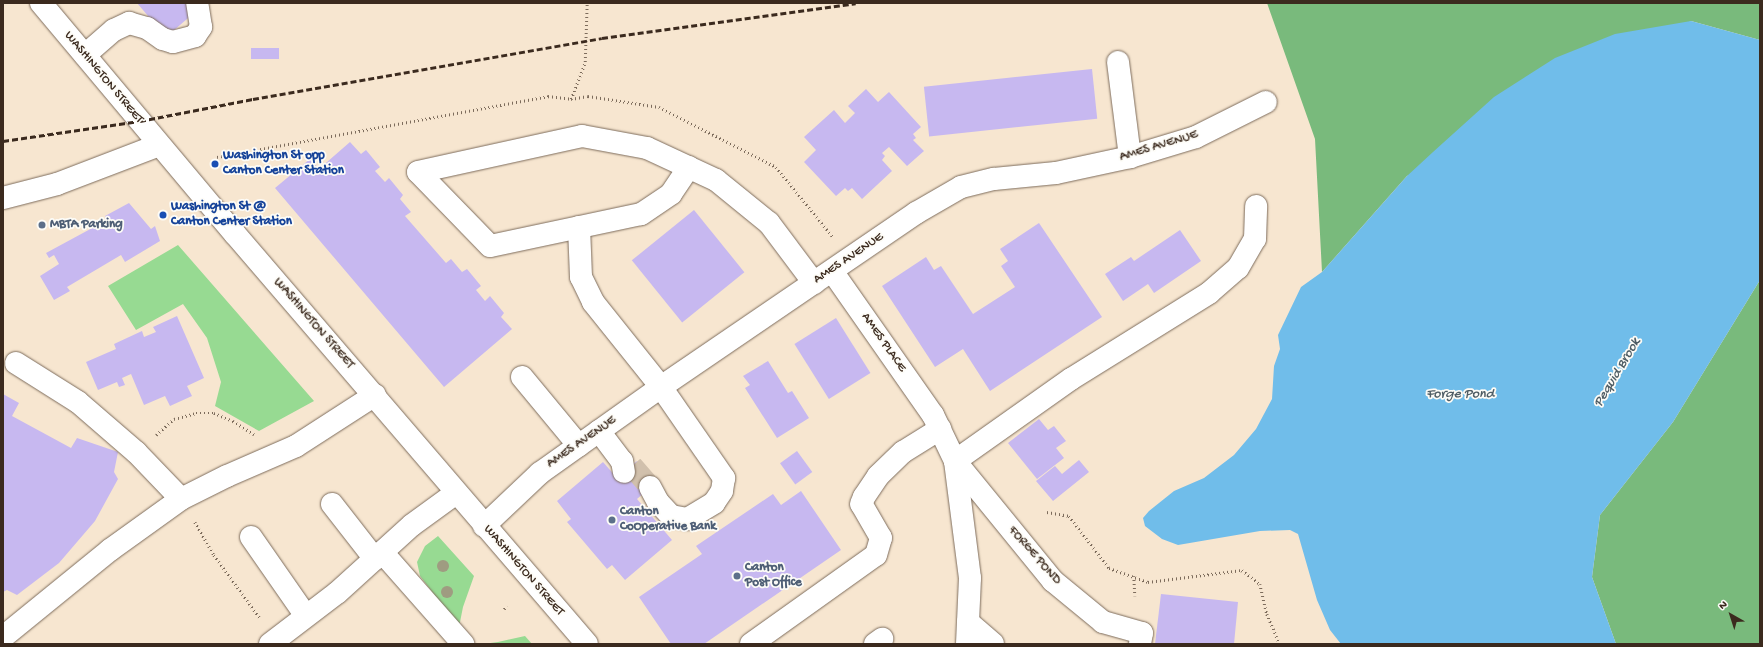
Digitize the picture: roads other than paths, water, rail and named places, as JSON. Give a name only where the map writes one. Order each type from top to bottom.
[{"type":"street","name":"WASHINGTON STREET","points":[[41,3],[159,144],[375,395],[484,526],[587,644]]},
{"type":"street","points":[[85,55],[114,30],[129,23],[146,28],[163,39],[173,42],[195,36],[201,27],[197,3]]},
{"type":"street","points":[[1118,62],[1130,158]]},
{"type":"street","name":"AMES AVENUE","points":[[484,526],[540,473],[599,431],[916,213],[961,187],[994,179],[1056,173],[1130,158],[1196,138],[1266,102]]},
{"type":"street","points":[[689,167],[670,194],[641,214],[490,246],[418,172],[582,136],[647,148],[689,167],[716,180],[769,223],[814,283]]},
{"type":"street","points":[[3,198],[57,184],[159,144]]},
{"type":"street","points":[[955,461],[1071,379],[1215,288],[1238,268],[1255,239],[1256,206]]},
{"type":"street","points":[[579,227],[581,277],[593,302],[661,387],[724,478],[722,491],[714,503],[687,519],[670,516],[650,494]]},
{"type":"street","name":"AMES PLACE","points":[[832,271],[936,422]]},
{"type":"street","points":[[16,363],[78,402],[140,456],[182,499]]},
{"type":"street","points":[[522,377],[579,446]]},
{"type":"street","points":[[3,637],[110,550],[182,499],[227,476],[296,446],[375,395]]},
{"type":"street","points":[[751,644],[876,555],[881,538],[861,504],[864,497],[878,476],[902,452],[936,422]]},
{"type":"street","name":"FORGE POND","points":[[936,422],[955,461],[1053,581],[1103,622],[1142,633],[1140,644]]},
{"type":"street","points":[[599,431],[626,466]]},
{"type":"street","name":"FORGE POND","points":[[955,461],[970,578],[967,644]]},
{"type":"street","points":[[270,644],[337,593],[412,525],[456,493]]},
{"type":"street","points":[[332,504],[378,555],[463,644]]},
{"type":"street","points":[[251,537],[306,616]]},
{"type":"street","points":[[968,622],[992,644]]},
{"type":"water","name":"Forge Pond","points":[[1691,21],[1760,40],[1760,280],[1673,422],[1600,515],[1592,577],[1616,644],[1341,644],[1330,630],[1317,600],[1298,534],[1290,530],[1260,531],[1178,545],[1162,539],[1145,526],[1143,518],[1149,511],[1174,491],[1204,478],[1234,455],[1256,429],[1272,399],[1274,366],[1280,349],[1278,335],[1301,287],[1322,272],[1407,176],[1494,97],[1555,58],[1615,34]]},
{"type":"tunnel","points":[[632,466],[650,487]]},
{"type":"railway","points":[[3,141],[140,121],[253,99],[602,38],[856,3]]},
{"type":"place","name":"Washington St opp Canton Center Station","points":[[215,164]]},
{"type":"place","name":"Washington St @ Canton Center Station","points":[[163,215]]},
{"type":"place","name":"MBTA Parking","points":[[42,225]]},
{"type":"place","name":"Canton CoOperative Bank","points":[[612,520]]},
{"type":"place","name":"Canton Post Office","points":[[737,576]]},
{"type":"water label","name":"Pequid Brook","points":[[1618,373]]}]
